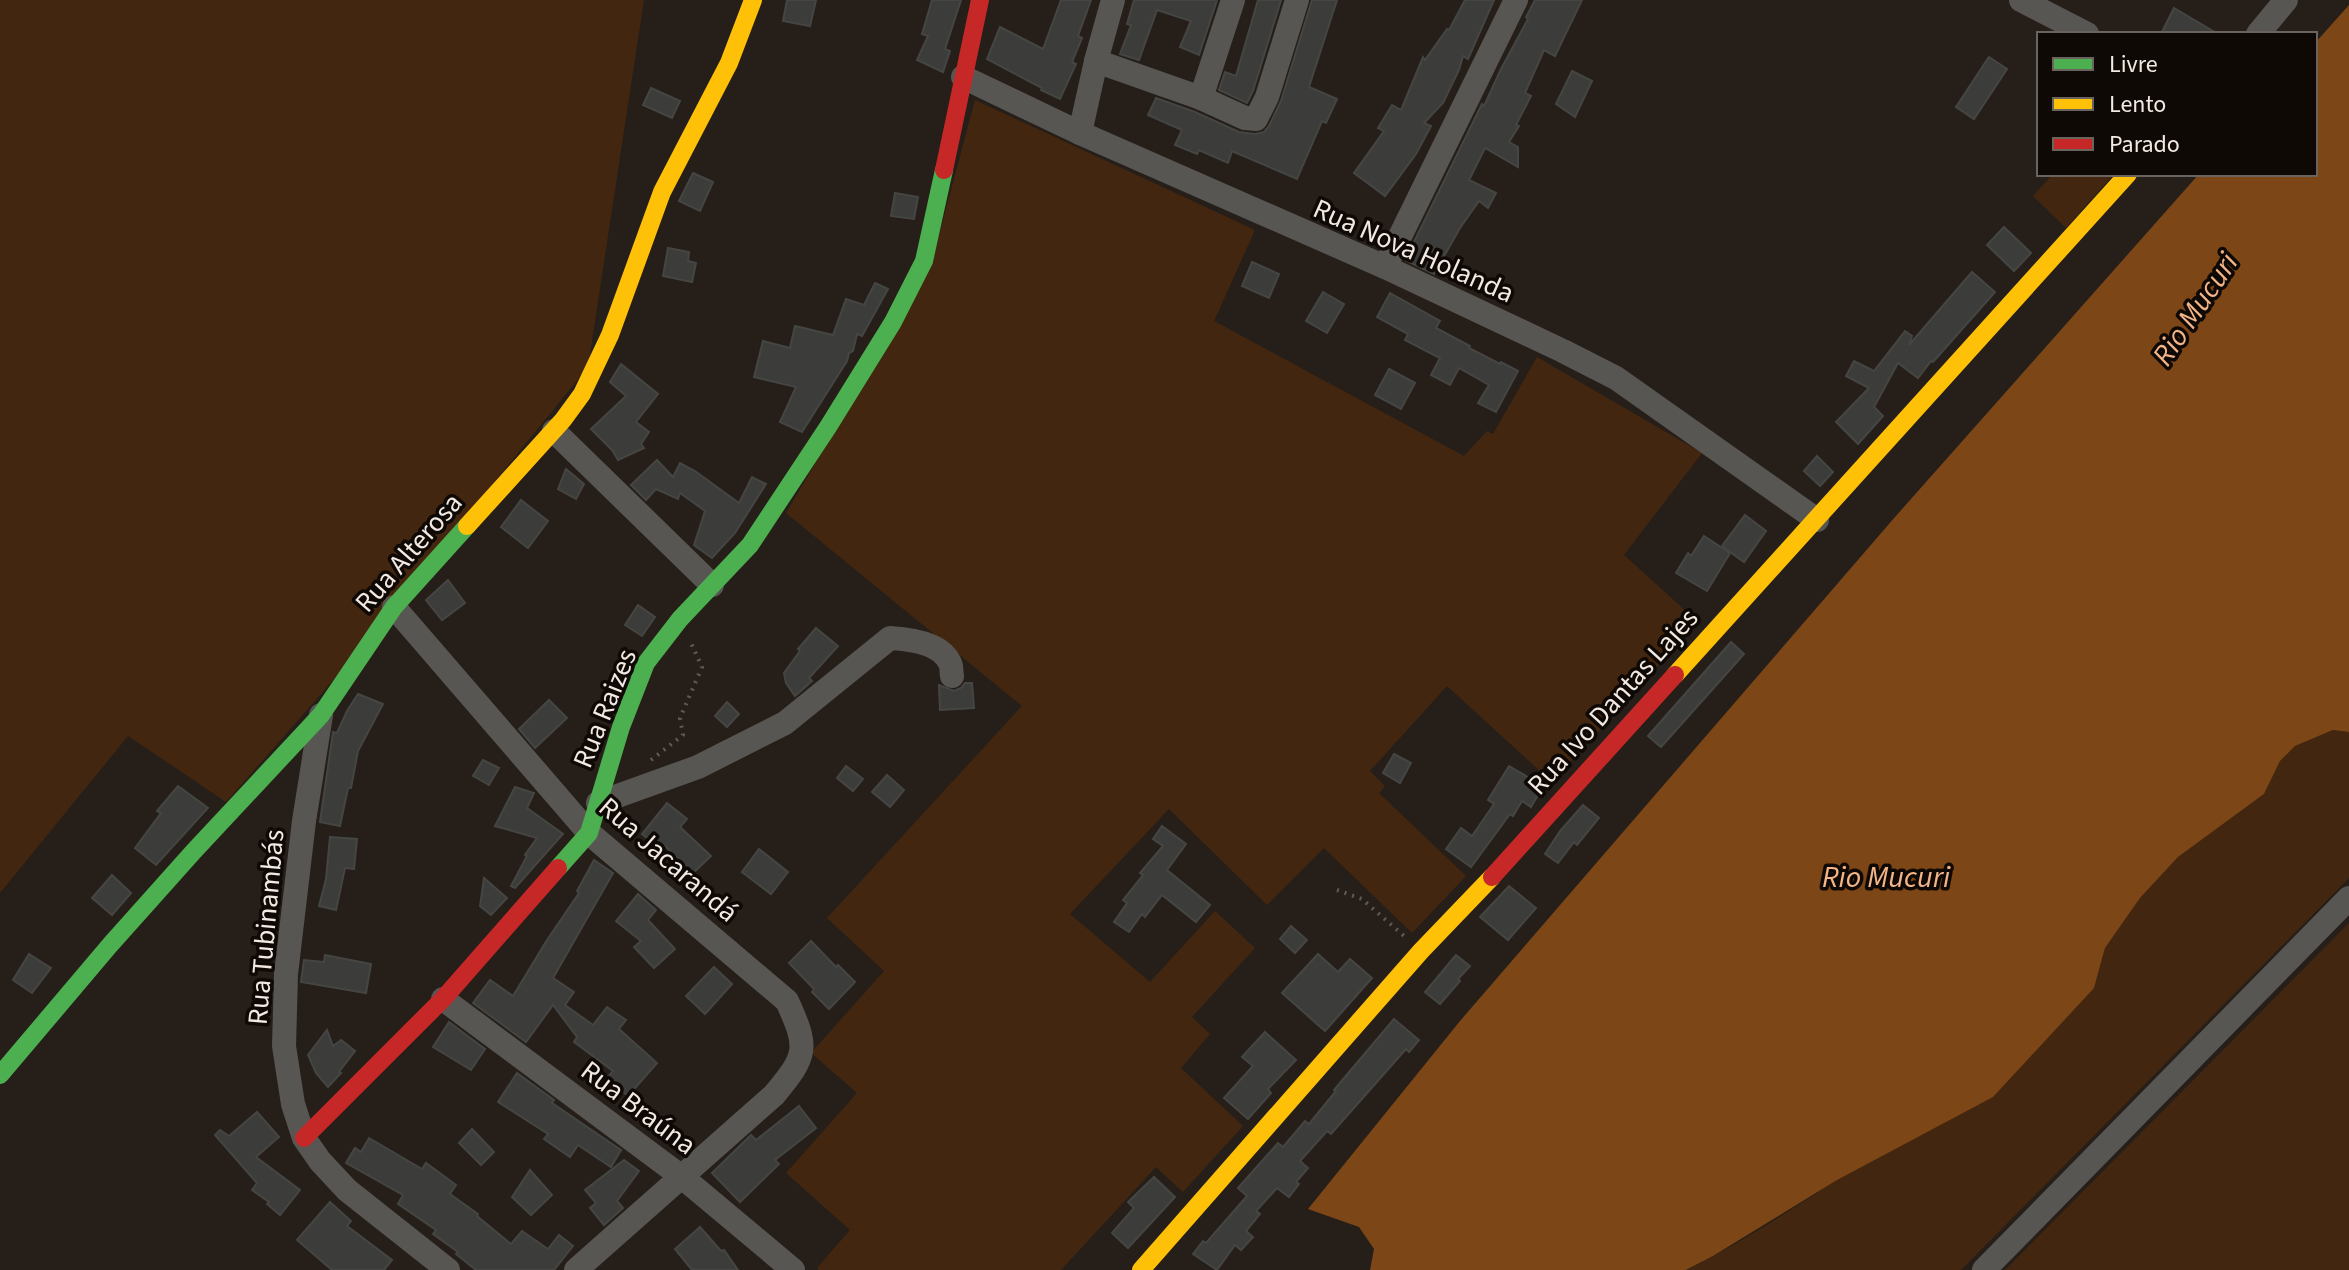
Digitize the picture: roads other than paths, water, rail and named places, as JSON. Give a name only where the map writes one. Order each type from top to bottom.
[{"type":"street","name":"Rua Alterosa","points":[[0,1075],[163,886],[321,715],[394,607],[577,402],[600,362],[655,209],[730,60],[753,0]]},
{"type":"street","name":"Rua Raizes","points":[[304,1138],[443,999],[589,833],[621,727],[646,663],[680,619],[750,545],[893,322],[924,261],[980,0]]},
{"type":"street","points":[[1080,133],[1113,0]]},
{"type":"street","points":[[1201,98],[1233,0]]},
{"type":"street","points":[[1096,61],[1201,98],[1245,118],[1256,119],[1262,110],[1297,0]]},
{"type":"street","points":[[1385,267],[1516,0]]},
{"type":"street","points":[[2021,0],[2083,32]]},
{"type":"street","points":[[2260,32],[2286,0]]},
{"type":"street","name":"Rua Nova Holanda","points":[[963,77],[1080,133],[1385,267],[1616,378],[1817,520]]},
{"type":"street","name":"Rua Ivo Dantas Lajes","points":[[1141,1270],[1421,951],[1528,838],[2126,176]]},
{"type":"street","points":[[554,431],[712,585]]},
{"type":"street","name":"Rua Jacarandá","points":[[394,607],[589,833],[787,1001],[803,1043],[795,1069],[774,1095],[682,1177]]},
{"type":"street","points":[[598,803],[698,767],[785,723],[890,638],[907,639],[937,648],[950,663],[952,676]]},
{"type":"street","name":"Rua Tubinambás","points":[[321,715],[304,821],[286,974],[284,1046],[293,1104],[304,1138],[347,1190],[448,1270]]},
{"type":"street","points":[[1984,1270],[2349,898]]},
{"type":"street","name":"Rua Braúna","points":[[443,999],[682,1177],[793,1270]]},
{"type":"street","points":[[576,1270],[682,1177]]},
{"type":"water","name":"Rio Mucuri","points":[[2349,5],[2349,732],[2333,730],[2295,746],[2280,761],[2264,794],[2178,857],[2140,898],[2105,948],[2094,988],[1993,1097],[1837,1180],[1713,1256],[1686,1270],[1370,1270],[1374,1249],[1359,1227],[1308,1209],[1460,1021],[1895,517],[2197,176],[2317,176],[2317,41]]}]
